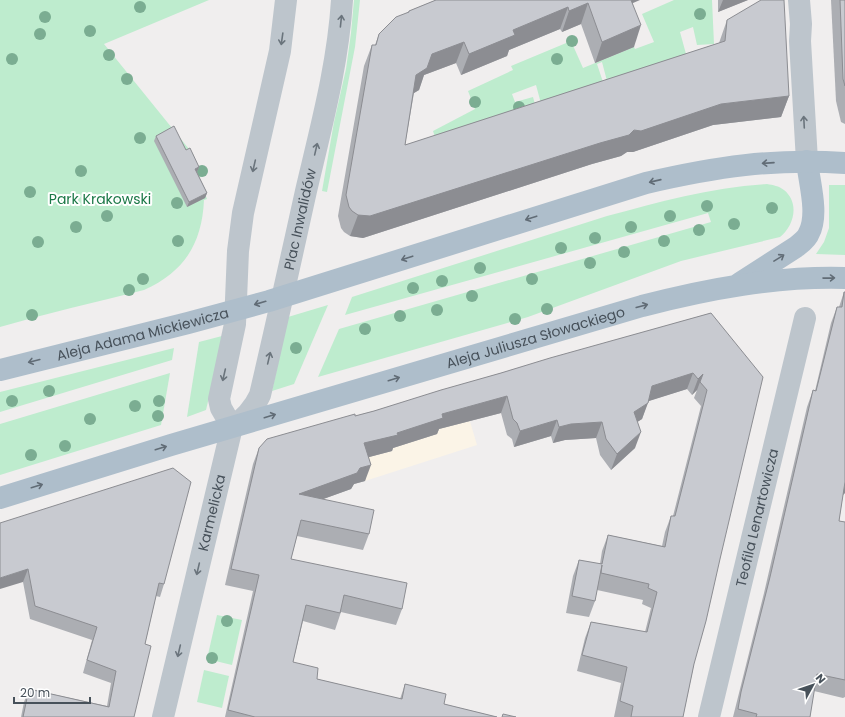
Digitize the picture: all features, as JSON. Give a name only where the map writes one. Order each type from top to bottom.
[{"type":"main road","points":[[734,286],[796,247],[809,234],[813,218],[813,208],[807,161]]},
{"type":"main road","points":[[284,296],[646,183],[693,172],[730,166],[807,161],[845,163]]},
{"type":"main road","name":"Aleja Juliusza Słowackiego","points":[[232,427],[591,320],[678,297],[734,286],[768,282],[845,278]]},
{"type":"main road","name":"Aleja Adama Mickiewicza","points":[[0,370],[237,310],[284,296]]},
{"type":"main road","points":[[0,498],[232,427]]},
{"type":"street","points":[[232,427],[221,408],[219,399],[234,331],[237,310],[238,251],[243,213],[280,51],[286,0]]},
{"type":"street","name":"Plac Inwalidów","points":[[232,427],[253,407],[260,395],[284,296],[332,80],[339,38],[342,0]]},
{"type":"street","points":[[799,0],[807,161]]},
{"type":"street","name":"Teofila Lenartowicza","points":[[710,717],[805,318]]},
{"type":"street","name":"Karmelicka","points":[[163,717],[232,427]]},
{"type":"shaded area","points":[[463,398],[477,445],[365,481],[349,431]]},
{"type":"green space","name":"Park Krakowski","points":[[0,0],[209,0],[104,44],[193,154],[198,169],[205,167],[207,174],[199,178],[207,199],[204,200],[202,216],[195,243],[188,255],[170,275],[144,290],[0,327]]},
{"type":"green space","points":[[354,0],[360,0],[355,47],[327,192],[322,191],[334,122],[346,69]]},
{"type":"green space","points":[[674,0],[712,0],[714,44],[697,45],[693,27],[680,32],[686,54],[607,81],[602,62],[597,64],[603,82],[569,92],[543,111],[536,85],[512,94],[515,102],[533,97],[537,112],[437,143],[433,131],[475,109],[468,91],[513,70],[511,66],[571,41],[583,68],[634,47],[635,49],[654,42],[642,14]]},
{"type":"green space","points":[[767,184],[784,190],[792,201],[792,221],[780,237],[681,261],[528,317],[318,377],[339,329],[711,222],[708,213],[345,315],[352,297],[607,216],[726,188]]},
{"type":"green space","points":[[829,185],[845,185],[845,255],[816,254],[824,242],[829,228]]},
{"type":"green space","points":[[328,305],[294,384],[272,391],[288,317]]},
{"type":"green space","points":[[222,336],[223,338],[206,410],[187,417],[199,342]]},
{"type":"green space","points":[[174,348],[172,360],[0,412],[0,392]]},
{"type":"green space","points":[[170,373],[161,425],[0,475],[0,424]]},
{"type":"green space","points":[[217,615],[242,620],[232,665],[207,659]]},
{"type":"green space","points":[[204,670],[229,676],[222,708],[197,702]]},
{"type":"building","points":[[436,0],[631,0],[641,25],[602,42],[588,3],[569,11],[568,7],[513,30],[515,35],[469,54],[464,42],[432,54],[427,68],[416,75],[405,145],[725,41],[727,20],[761,0],[784,0],[789,96],[721,104],[641,131],[634,130],[629,135],[370,216],[358,215],[349,207],[346,195],[372,45],[376,45],[379,34],[396,17]]},
{"type":"building","points":[[840,0],[845,0],[845,86],[843,79]]},
{"type":"building","points":[[174,126],[186,150],[190,148],[199,167],[195,169],[207,193],[189,202],[156,136]]},
{"type":"building","points":[[844,292],[845,482],[839,521],[845,522],[845,680],[817,674],[810,717],[756,717],[757,714],[738,709],[741,692],[770,577],[813,390],[816,391],[837,307],[842,307]]},
{"type":"building","points":[[711,313],[763,377],[706,621],[694,664],[683,717],[631,717],[633,706],[620,701],[627,667],[582,655],[591,622],[647,632],[657,592],[648,588],[649,584],[601,573],[602,565],[595,601],[572,596],[579,560],[602,564],[608,535],[665,547],[671,516],[675,516],[707,390],[700,382],[703,374],[698,379],[693,373],[652,386],[648,403],[634,412],[641,432],[617,454],[606,439],[602,422],[571,424],[559,427],[557,420],[520,431],[517,423],[513,419],[507,396],[442,414],[443,418],[397,433],[398,435],[364,443],[371,465],[360,468],[357,473],[299,494],[374,510],[369,534],[301,520],[291,559],[407,583],[402,609],[344,595],[340,613],[306,605],[293,662],[318,668],[317,679],[402,699],[405,684],[446,694],[444,704],[497,717],[255,717],[228,710],[259,575],[231,569],[259,448],[267,439],[355,414],[355,416],[374,411],[550,358]]},
{"type":"building","points":[[173,468],[191,482],[164,584],[159,583],[145,644],[151,646],[134,717],[23,717],[29,689],[109,707],[116,671],[87,660],[97,627],[35,606],[28,569],[0,578],[0,523]]},
{"type":"building","points":[[503,714],[516,717],[502,717]]}]
